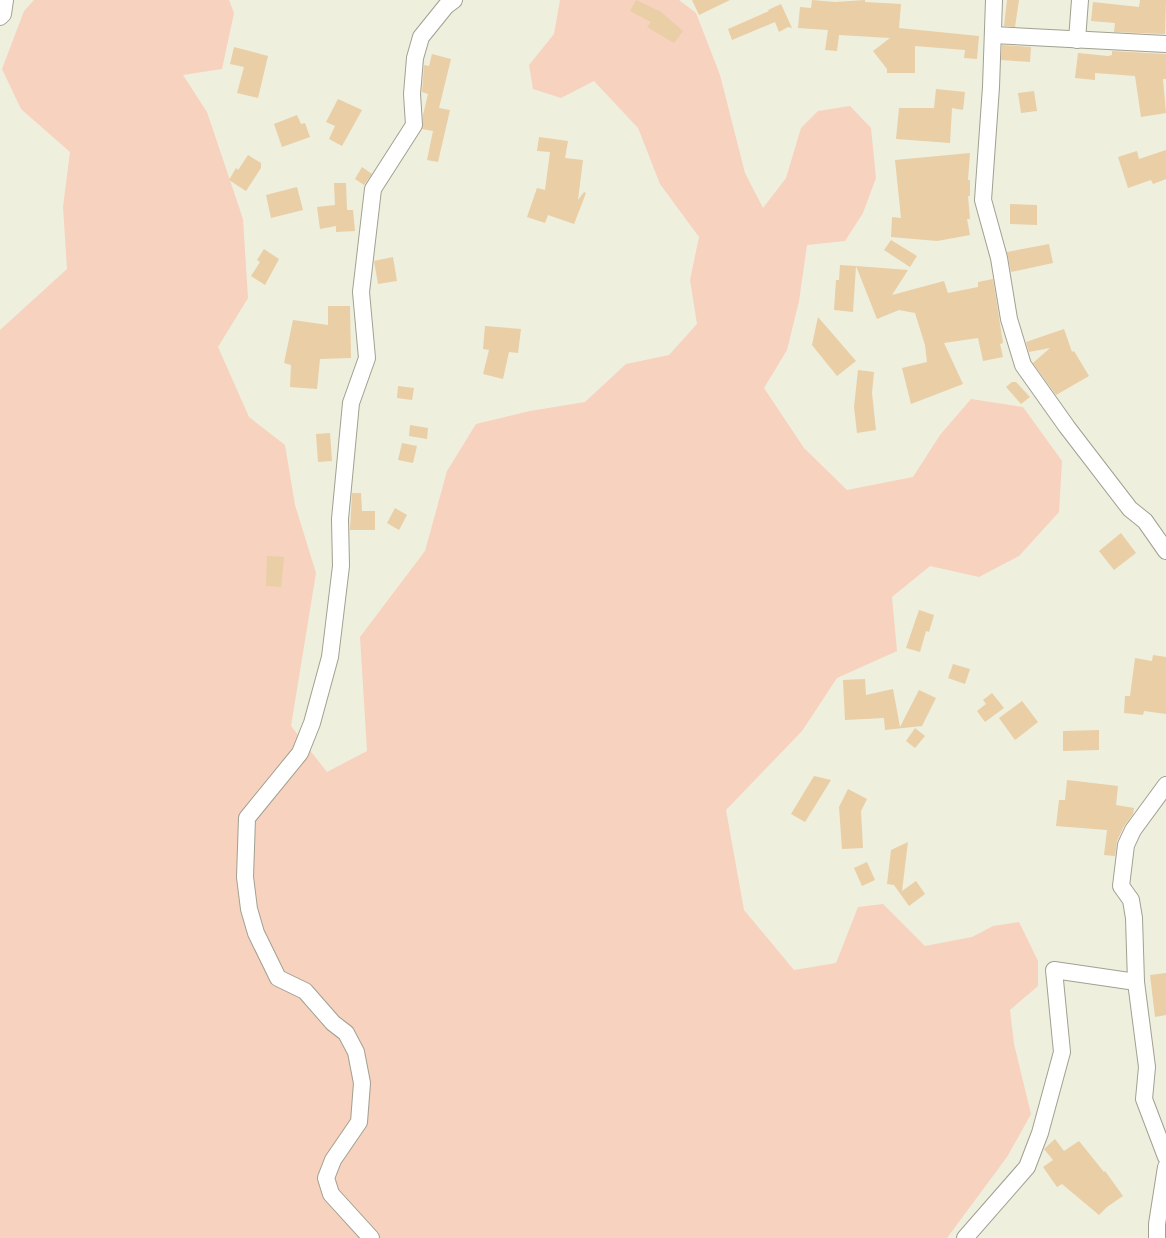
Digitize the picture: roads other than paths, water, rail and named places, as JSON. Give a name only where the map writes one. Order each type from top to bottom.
[{"type":"street","points":[[0,17],[3,14],[5,0]]},
{"type":"street","points":[[371,1238],[331,1194],[326,1178],[333,1160],[359,1122],[362,1083],[356,1052],[346,1033],[332,1023],[305,991],[278,978],[256,933],[249,909],[246,877],[247,818],[300,753],[312,723],[330,657],[341,566],[340,519],[351,404],[367,358],[361,292],[373,189],[414,125],[412,94],[415,58],[421,37],[446,6],[454,0]]},
{"type":"street","points":[[994,0],[983,200],[999,258],[1009,320],[1023,365],[1067,427],[1130,509],[1144,521],[1166,552]]},
{"type":"street","points":[[1077,40],[1080,0]]},
{"type":"street","points":[[993,35],[1166,44]]},
{"type":"street","points":[[1166,785],[1133,830],[1126,845],[1121,886],[1131,900],[1134,918],[1136,982],[1147,1067],[1144,1098],[1166,1157]]},
{"type":"street","points":[[965,1238],[1027,1167],[1040,1133],[1062,1052],[1054,970],[1136,982]]},
{"type":"street","points":[[1157,1238],[1157,1224],[1166,1167]]}]
